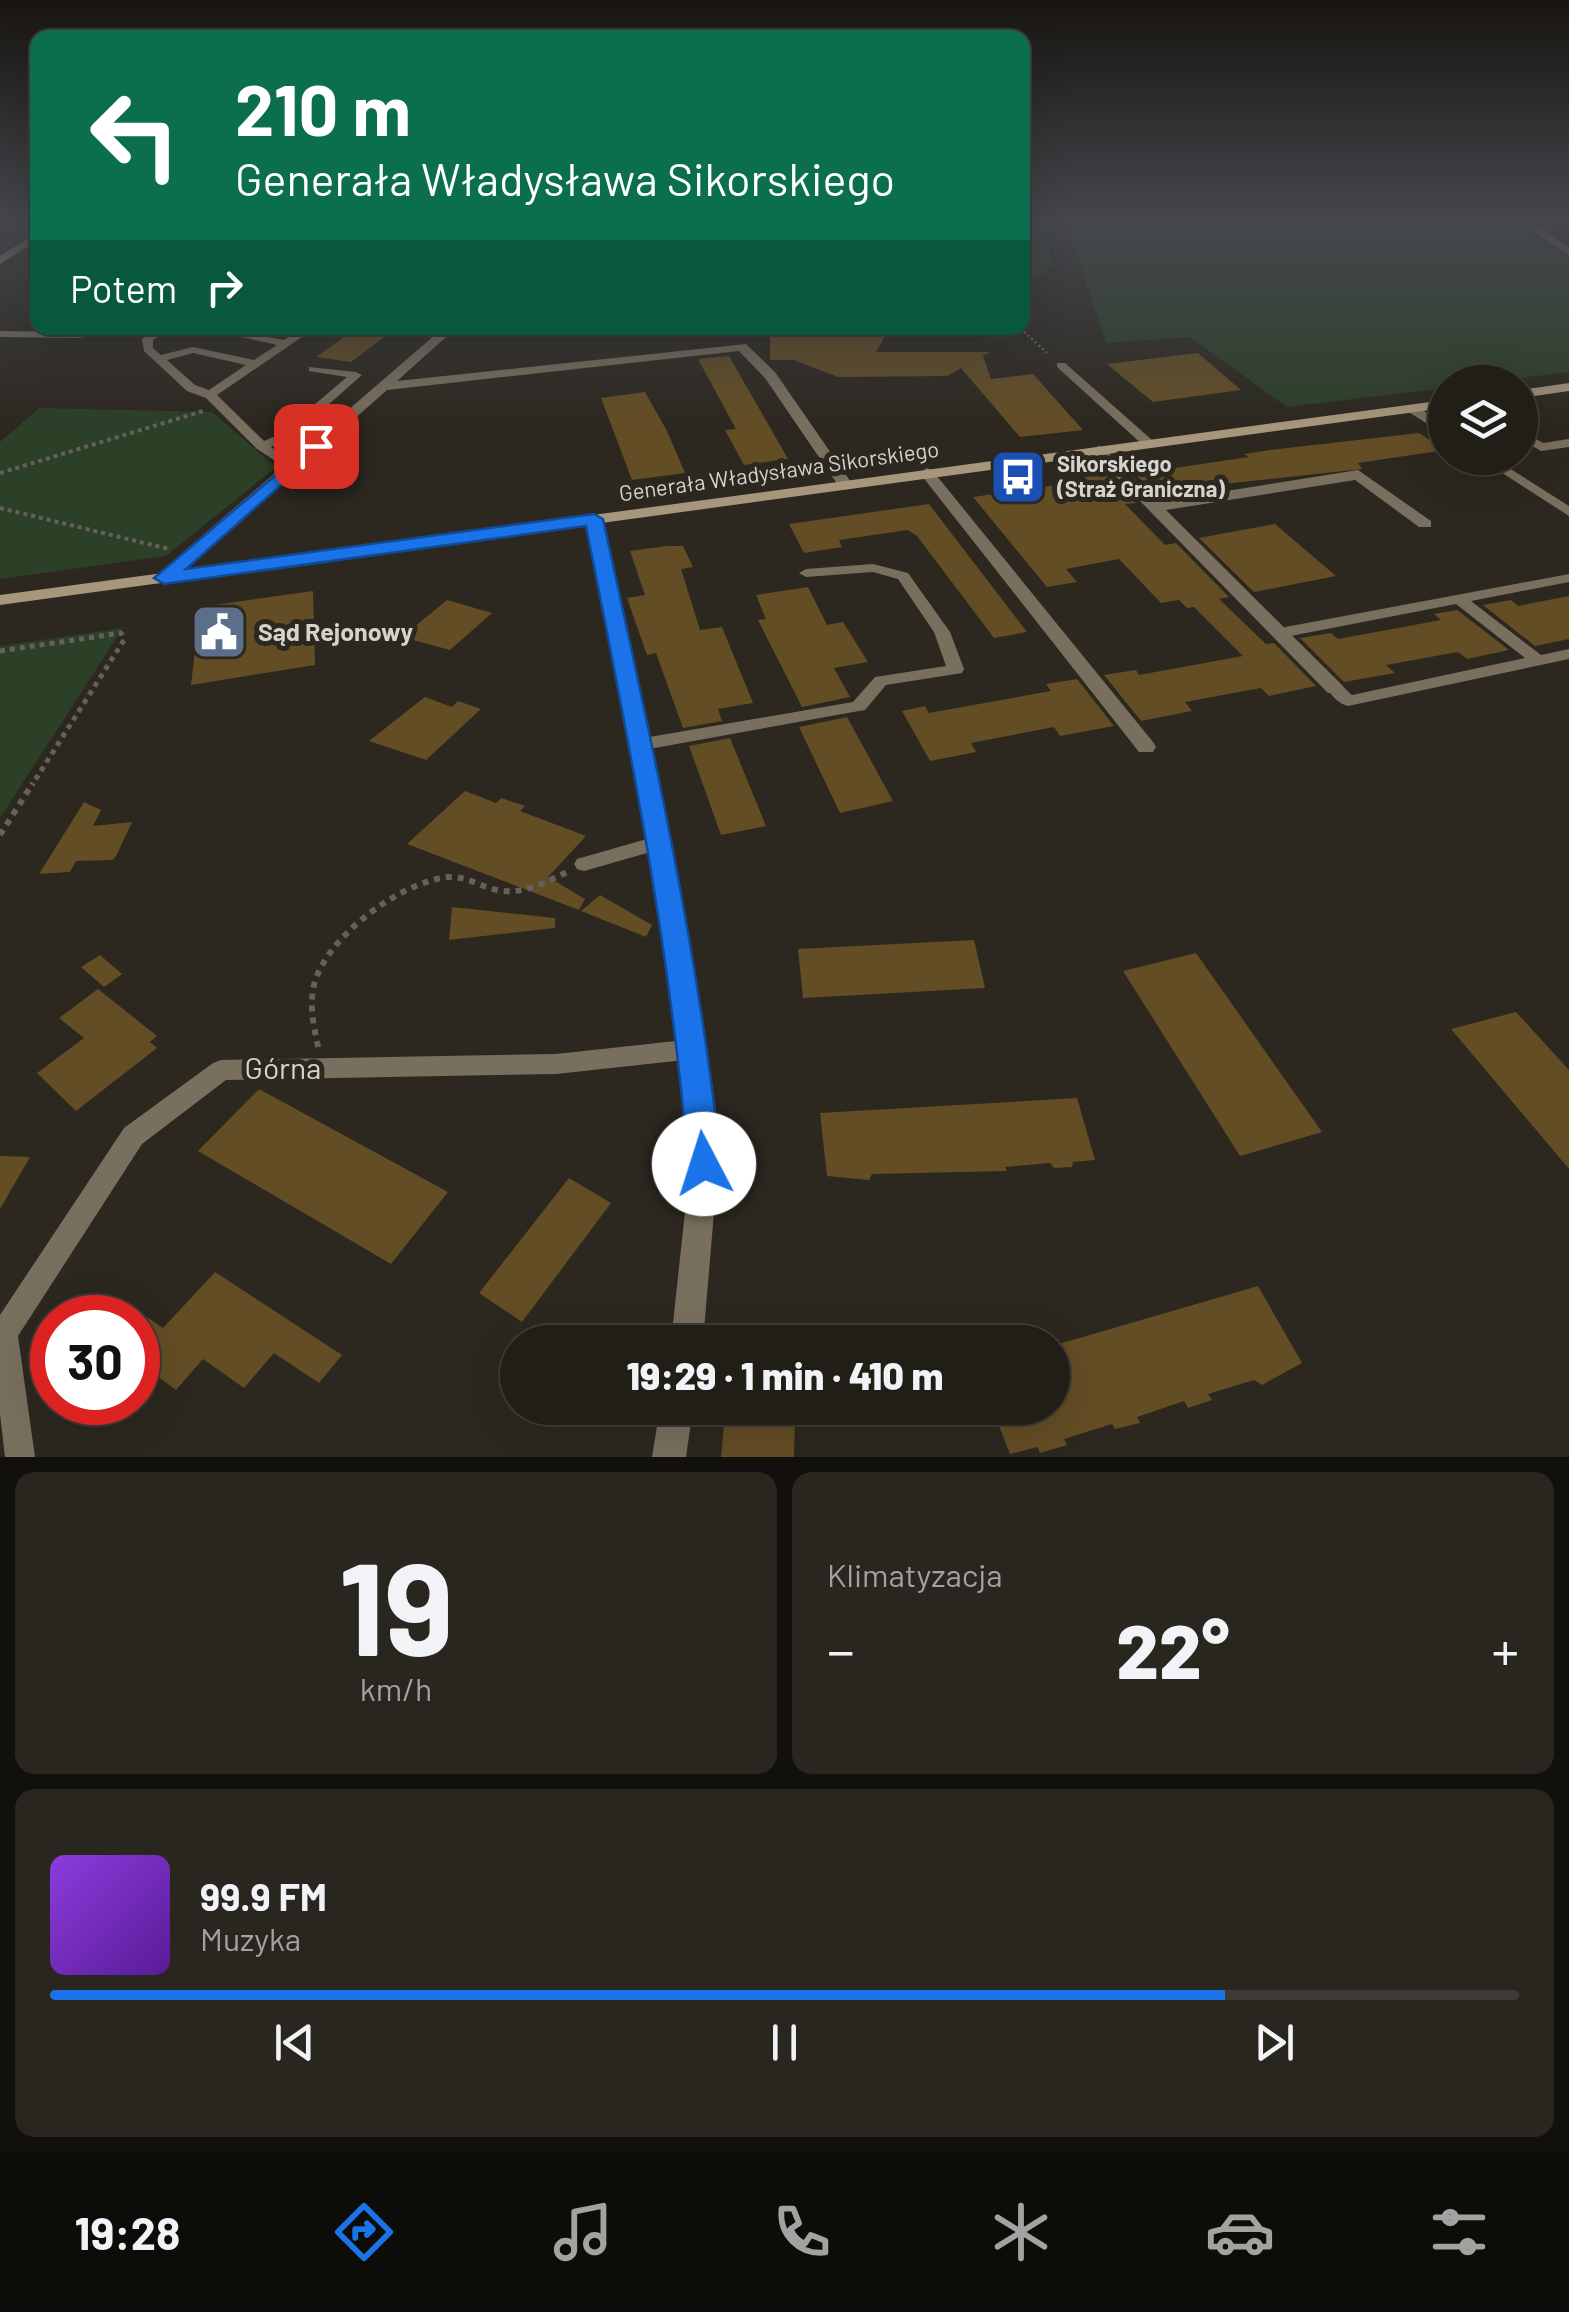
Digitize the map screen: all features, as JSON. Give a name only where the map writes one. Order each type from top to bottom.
[{"type":"main road","points":[[1538,391],[1569,387]]},
{"type":"main road","name":"Generała Władysława Sikorskiego","points":[[0,600],[164,569],[594,519],[1428,406]]},
{"type":"street","points":[[164,569],[388,386],[443,335]]},
{"type":"street","points":[[388,386],[735,346],[748,349],[770,375],[844,484]]},
{"type":"street","points":[[1098,450],[1336,689]]},
{"type":"street","points":[[927,474],[1146,746]]},
{"type":"street","points":[[1154,508],[1358,475],[1425,524]]},
{"type":"street","points":[[594,519],[661,842],[694,1049],[704,1164],[688,1325]]},
{"type":"street","points":[[669,1457],[674,1425]]},
{"type":"lane","points":[[0,334],[30,334]]},
{"type":"lane","points":[[154,335],[147,339],[148,349],[158,359],[191,388],[215,400],[290,467]]},
{"type":"lane","points":[[245,335],[284,344]]},
{"type":"lane","points":[[215,400],[255,364],[299,335]]},
{"type":"lane","points":[[158,359],[193,350],[255,364]]},
{"type":"lane","points":[[1061,365],[1148,444]]},
{"type":"lane","points":[[262,446],[284,437],[356,375],[313,369]]},
{"type":"lane","points":[[1410,408],[1428,420]]},
{"type":"lane","points":[[1538,445],[1569,443]]},
{"type":"lane","points":[[1511,475],[1569,512]]},
{"type":"lane","points":[[638,745],[860,706],[881,681],[956,669],[942,632],[903,576],[873,568],[806,574]]},
{"type":"lane","points":[[1280,634],[1569,578]]},
{"type":"lane","points":[[1459,599],[1537,660]]},
{"type":"lane","points":[[1336,689],[1348,701],[1569,654]]},
{"type":"lane","points":[[584,864],[661,842]]},
{"type":"lane","name":"Górna","points":[[20,1457],[4,1333],[133,1136],[221,1070],[556,1064],[694,1049]]},
{"type":"path","points":[[1028,335],[1061,365]]},
{"type":"path","points":[[0,473],[215,400]]},
{"type":"path","points":[[0,508],[176,551],[164,569]]},
{"type":"path","points":[[0,651],[121,633],[124,640],[0,835]]},
{"type":"path","points":[[324,1069],[309,1014],[312,988],[331,947],[346,935],[397,896],[431,880],[455,876],[501,891],[531,888],[584,864]]},
{"type":"green space","points":[[1088,289],[1569,289],[1569,372],[1538,376],[1538,365],[1428,365],[1428,390],[1287,407],[1190,337],[1106,343]]},
{"type":"green space","points":[[39,408],[212,412],[276,467],[166,556],[0,579],[0,442]]},
{"type":"green space","points":[[123,628],[0,818],[0,646]]},
{"type":"building","points":[[347,335],[387,335],[351,362],[316,357]]},
{"type":"building","points":[[770,335],[885,335],[876,352],[990,352],[983,356],[991,379],[1033,374],[1083,430],[1020,437],[961,368],[947,376],[838,377],[794,360],[770,360]]},
{"type":"building","points":[[1198,353],[1241,390],[1153,402],[1107,364]]},
{"type":"building","points":[[729,356],[788,459],[744,465],[725,430],[736,429],[698,359]]},
{"type":"building","points":[[645,392],[685,473],[632,480],[601,398]]},
{"type":"building","points":[[1419,433],[1428,439],[1428,453],[1358,463],[1362,469],[1197,487],[1200,491],[1159,498],[1131,470],[1156,466],[1161,470],[1249,457],[1244,454]]},
{"type":"building","points":[[1108,473],[1136,503],[1125,504],[1165,545],[1176,543],[1229,597],[1219,599],[1266,644],[1274,643],[1316,686],[1269,696],[1261,688],[1185,702],[1192,711],[1141,721],[1104,675],[1136,670],[1139,675],[1243,656],[1194,607],[1187,608],[1179,600],[1161,603],[1119,559],[1066,569],[1077,582],[1047,587],[973,497],[1084,481],[1080,477]]},
{"type":"building","points":[[929,504],[1027,632],[994,638],[917,536],[908,530],[839,540],[842,547],[804,553],[789,524]]},
{"type":"building","points":[[1275,524],[1336,576],[1254,592],[1199,538]]},
{"type":"building","points":[[683,546],[693,567],[681,569],[700,630],[722,627],[753,703],[718,709],[722,721],[683,728],[656,653],[647,655],[627,598],[645,595],[630,551]]},
{"type":"building","points":[[808,587],[827,625],[843,622],[868,662],[834,668],[850,697],[802,707],[758,620],[766,619],[756,595]]},
{"type":"building","points":[[313,591],[315,665],[191,685],[200,607]]},
{"type":"building","points":[[1569,596],[1569,639],[1535,646],[1483,605],[1511,600],[1518,606]]},
{"type":"building","points":[[447,600],[492,613],[450,650],[402,637]]},
{"type":"building","points":[[1457,610],[1509,650],[1467,659],[1458,652],[1386,665],[1395,673],[1344,682],[1300,638],[1331,633],[1338,639],[1441,620],[1434,614]]},
{"type":"building","points":[[1077,679],[1114,726],[1060,736],[1054,727],[971,743],[976,752],[930,761],[902,711],[925,706],[929,713],[1051,691],[1046,684]]},
{"type":"building","points":[[425,697],[452,707],[458,701],[481,709],[426,760],[369,741]]},
{"type":"building","points":[[847,717],[893,801],[840,813],[799,727]]},
{"type":"building","points":[[730,738],[766,826],[721,835],[689,746]]},
{"type":"building","points":[[465,791],[496,803],[501,798],[525,806],[520,811],[586,836],[548,877],[585,899],[579,910],[407,844]]},
{"type":"building","points":[[84,802],[101,810],[93,826],[132,822],[117,854],[113,860],[76,861],[70,872],[39,874]]},
{"type":"building","points":[[600,895],[652,925],[646,937],[581,911]]},
{"type":"building","points":[[452,907],[555,918],[555,928],[449,940]]},
{"type":"building","points":[[974,940],[985,988],[803,998],[798,949]]},
{"type":"building","points":[[1196,953],[1322,1132],[1240,1156],[1123,971]]},
{"type":"building","points":[[100,955],[122,974],[104,987],[81,967]]},
{"type":"building","points":[[98,989],[157,1036],[150,1042],[157,1048],[76,1111],[37,1073],[84,1038],[59,1018]]},
{"type":"building","points":[[1516,1012],[1569,1070],[1569,1169],[1451,1029]]},
{"type":"building","points":[[259,1089],[448,1192],[391,1264],[198,1151]]},
{"type":"building","points":[[1077,1098],[1095,1160],[1073,1162],[1072,1167],[1054,1168],[1050,1163],[1005,1167],[1007,1171],[872,1174],[869,1180],[827,1176],[820,1113]]},
{"type":"building","points":[[0,1156],[30,1157],[0,1209]]},
{"type":"building","points":[[569,1178],[611,1203],[522,1322],[479,1293]]},
{"type":"building","points":[[215,1272],[342,1355],[319,1383],[274,1353],[244,1388],[203,1359],[176,1390],[160,1378],[160,1326],[163,1328]]},
{"type":"building","points":[[1258,1286],[1302,1363],[1262,1385],[1254,1380],[1208,1394],[1212,1400],[1188,1408],[1184,1401],[1137,1417],[1140,1423],[1115,1429],[1112,1424],[1064,1439],[1067,1445],[1040,1453],[1038,1447],[1010,1454],[999,1425],[1070,1425],[1070,1341]]},
{"type":"building","points":[[724,1425],[795,1425],[794,1457],[721,1457]]},
{"type":"place","name":"Sikorskiego (Straż Graniczna)","points":[[1018,477]]},
{"type":"place","name":"Sąd Rejonowy","points":[[219,632]]},
{"type":"route","points":[[316,446],[164,578],[594,519],[661,842],[694,1049],[704,1164]]}]
